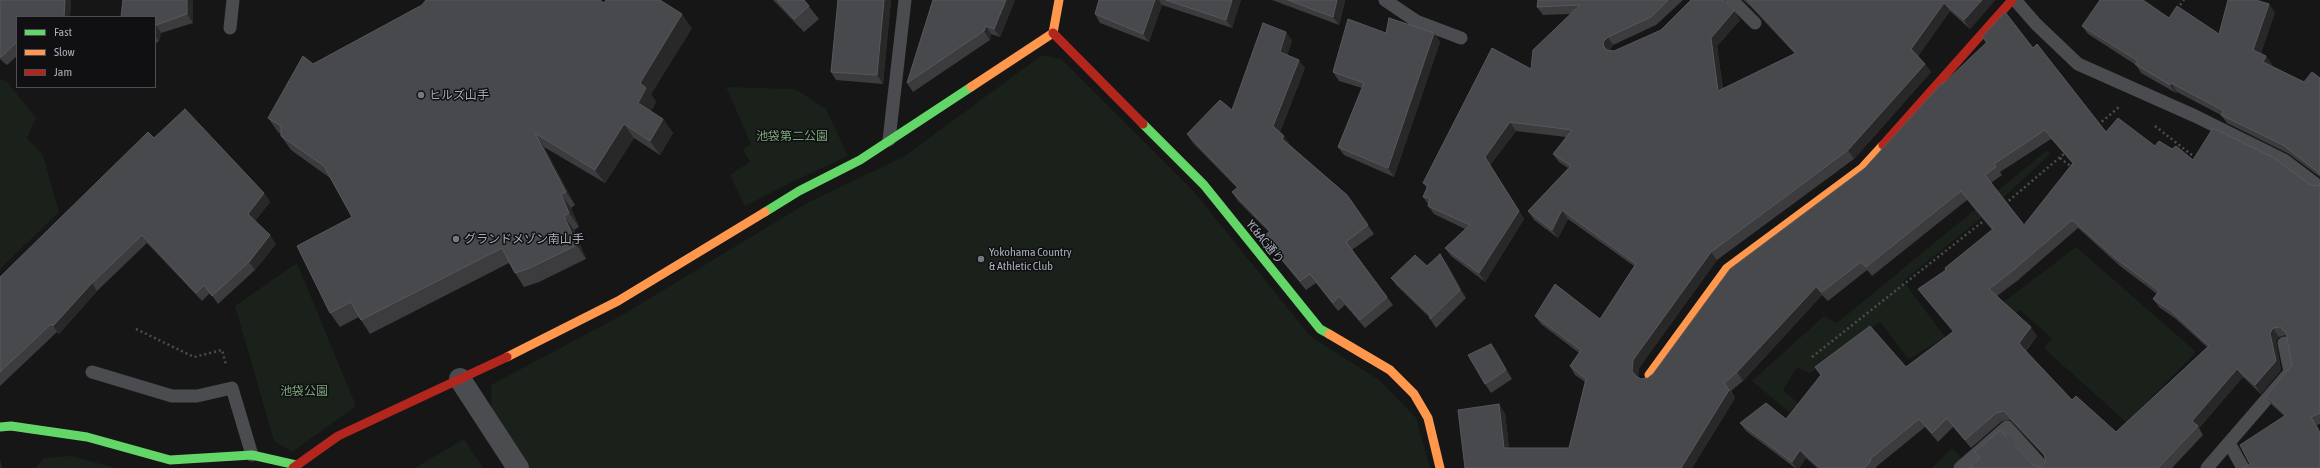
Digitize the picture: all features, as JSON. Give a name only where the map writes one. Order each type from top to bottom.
[{"type":"street","points":[[0,426],[11,426],[87,437],[170,460],[252,455],[294,466],[338,436],[460,380],[618,301],[799,191],[860,160],[1053,33],[1059,0]]},
{"type":"street","points":[[1649,376],[1727,268],[1862,168],[2014,0]]},
{"type":"street","name":"YC&AC通り","points":[[1053,33],[1204,185],[1320,329],[1390,370],[1414,394],[1428,418],[1440,468]]},
{"type":"street","points":[[460,380],[518,468]]},
{"type":"lane","points":[[230,28],[233,0]]},
{"type":"lane","points":[[889,140],[905,0]]},
{"type":"lane","points":[[1385,0],[1416,20],[1461,38]]},
{"type":"lane","points":[[1732,0],[1755,23]]},
{"type":"lane","points":[[2014,0],[2036,24],[2078,64],[2195,116],[2284,160],[2320,187]]},
{"type":"lane","points":[[2207,468],[2290,372],[2284,343]]},
{"type":"lane","points":[[92,372],[172,396],[197,396],[232,388],[252,455]]},
{"type":"lane","points":[[1960,468],[2008,427],[2044,468]]},
{"type":"lane","points":[[2229,442],[2243,468]]},
{"type":"path","points":[[2174,13],[2184,0]]},
{"type":"path","points":[[2094,128],[2123,104]]},
{"type":"path","points":[[2150,122],[2201,162]]},
{"type":"path","points":[[2004,205],[2071,148]]},
{"type":"path","points":[[2060,158],[2078,172]]},
{"type":"path","points":[[1812,357],[1991,215]]},
{"type":"path","points":[[136,329],[194,357],[222,350],[232,388]]},
{"type":"green space","name":"Yokohama Country & Athletic Club","points":[[1042,55],[1061,59],[1195,193],[1310,336],[1379,380],[1416,418],[1430,468],[530,468],[492,411],[491,385],[624,314],[807,203],[905,156]]},
{"type":"green space","points":[[0,79],[7,82],[36,118],[27,138],[43,155],[59,212],[0,269]]},
{"type":"green space","name":"池袋第二公園","points":[[726,87],[795,89],[826,109],[848,156],[745,206],[730,175],[750,162],[743,150],[751,144]]},
{"type":"green space","points":[[2046,151],[2051,153],[1986,214],[1903,281],[1945,337],[1909,359],[1880,322],[1810,373],[1797,367],[1783,390],[1798,403],[1789,412],[1752,381],[1824,316],[1837,323]]},
{"type":"green space","points":[[2076,247],[2196,352],[2127,423],[2044,348],[2052,338],[2020,310],[1980,342],[1968,329]]},
{"type":"green space","name":"池袋公園","points":[[297,263],[356,406],[292,452],[274,441],[235,306]]},
{"type":"green space","points":[[464,439],[483,468],[415,468]]},
{"type":"green space","points":[[1952,448],[1961,457],[1958,468],[1932,468]]},
{"type":"green space","points":[[71,456],[116,468],[35,468],[44,458]]},
{"type":"building","points":[[0,0],[65,0],[64,16],[16,16],[16,43],[1,57]]},
{"type":"building","points":[[123,0],[187,0],[187,14],[156,25],[156,16],[121,16]]},
{"type":"building","points":[[426,0],[600,0],[604,3],[606,0],[660,0],[682,14],[640,83],[646,88],[638,103],[663,119],[650,141],[624,124],[595,170],[535,133],[566,192],[561,194],[569,213],[564,216],[577,245],[530,268],[515,273],[502,248],[361,320],[351,302],[330,313],[297,246],[352,217],[324,166],[281,136],[281,126],[268,118],[303,56],[313,64],[422,5]]},
{"type":"building","points":[[777,0],[804,0],[809,6],[794,19]]},
{"type":"building","points":[[838,0],[884,0],[877,75],[831,72]]},
{"type":"building","points":[[933,0],[1006,0],[994,29],[986,26],[984,31],[907,83]]},
{"type":"building","points":[[1099,0],[1155,0],[1143,34],[1095,14]]},
{"type":"building","points":[[1166,0],[1232,0],[1226,20]]},
{"type":"building","points":[[1288,0],[1337,0],[1333,17]]},
{"type":"building","points":[[1538,0],[1668,0],[1651,17],[1608,37],[1603,42],[1604,47],[1607,50],[1614,51],[1661,30],[1691,0],[1724,0],[1734,11],[1711,38],[1718,91],[1796,53],[1747,0],[1982,0],[1964,20],[1944,3],[1911,49],[1925,64],[1848,150],[1711,252],[1633,360],[1632,371],[1641,379],[1648,378],[1653,374],[1730,269],[1865,168],[1942,83],[1943,84],[1987,42],[1982,37],[2005,12],[2033,48],[2037,44],[2106,132],[2118,118],[2155,146],[2159,141],[2172,149],[2176,146],[2193,160],[2213,128],[2274,158],[2310,185],[2318,186],[2320,183],[2320,413],[2311,417],[2320,433],[2320,468],[2243,468],[2250,464],[2240,445],[2286,415],[2266,396],[2292,365],[2286,333],[2280,327],[2273,328],[2270,333],[2276,361],[2255,385],[2237,369],[2192,421],[2198,426],[2158,468],[1969,468],[1980,458],[1975,452],[2000,430],[2033,465],[2040,467],[2046,462],[2044,454],[2004,411],[1996,413],[1965,440],[1947,418],[1932,433],[1919,419],[1870,459],[1871,461],[1864,468],[1820,468],[1800,450],[1792,462],[1740,423],[1766,403],[1786,419],[1821,375],[1815,367],[1870,326],[1906,367],[1954,331],[1918,289],[1946,270],[1945,268],[1993,229],[1961,191],[1866,267],[1861,262],[1822,292],[1816,287],[1737,372],[1724,383],[1729,390],[1681,468],[1465,468],[1458,410],[1499,404],[1504,448],[1569,448],[1586,379],[1570,366],[1581,350],[1535,316],[1555,284],[1600,319],[1636,264],[1562,210],[1552,230],[1528,211],[1571,166],[1553,154],[1572,130],[1510,122],[1485,157],[1519,211],[1479,273],[1445,248],[1470,225],[1428,206],[1430,198],[1423,197],[1428,185],[1423,183],[1492,48],[1531,69],[1533,50],[1580,5],[1537,7]],"holes":[[[2045,130],[2073,163],[2024,225],[1985,175],[1996,167],[1994,164]],[[2072,220],[2114,257],[2159,291],[2153,299],[2170,310],[2209,346],[2116,432],[2076,396],[2072,400],[2023,348],[2019,343],[2031,327],[1989,289]]]},
{"type":"building","points":[[2100,0],[2143,0],[2169,18],[2177,6],[2219,34],[2228,0],[2256,0],[2269,4],[2253,50],[2266,56],[2263,62],[2304,82],[2312,72],[2320,78],[2320,175],[2283,145],[2221,115],[2224,111],[2171,83],[2170,85],[2135,64],[2138,61],[2082,26]]},
{"type":"building","points":[[1389,18],[1434,33],[1388,168],[1338,147],[1364,83],[1333,72],[1348,19],[1386,33]]},
{"type":"building","points":[[1263,23],[1286,32],[1280,52],[1299,60],[1273,126],[1284,136],[1282,139],[1347,195],[1368,225],[1346,242],[1387,297],[1360,320],[1339,296],[1333,303],[1310,274],[1300,281],[1263,237],[1270,231],[1232,192],[1238,187],[1187,134],[1220,100],[1232,110]]},
{"type":"building","points":[[185,109],[264,193],[248,214],[270,235],[249,262],[212,296],[204,285],[196,293],[142,235],[92,283],[53,326],[51,324],[0,372],[0,277],[148,132],[154,138]]},
{"type":"building","points":[[1440,254],[1460,290],[1430,319],[1430,315],[1391,278],[1415,255],[1427,266]]},
{"type":"building","points":[[1491,344],[1506,370],[1485,384],[1468,355]]},
{"type":"traffic: fast","points":[[765,212],[799,191],[860,160],[971,87]]},
{"type":"traffic: fast","points":[[1143,124],[1204,185],[1320,329],[1329,334]]},
{"type":"traffic: fast","points":[[0,427],[11,426],[87,437],[170,460],[252,455],[296,465]]},
{"type":"traffic: slow","points":[[971,87],[1053,33],[1059,0]]},
{"type":"traffic: slow","points":[[1649,375],[1727,268],[1862,168],[1883,145]]},
{"type":"traffic: slow","points":[[507,357],[618,301],[765,212]]},
{"type":"traffic: slow","points":[[1329,334],[1390,370],[1414,394],[1428,418],[1440,468]]},
{"type":"traffic: jam","points":[[1883,145],[2012,0]]},
{"type":"traffic: jam","points":[[1053,33],[1143,124]]},
{"type":"traffic: jam","points":[[293,468],[338,436],[507,357]]},
{"type":"place","name":"ヒルズ山手","points":[[421,95]]},
{"type":"place","name":"グランドメゾン南山手","points":[[456,239]]},
{"type":"place","name":"Yokohama Country & Athletic Club","points":[[981,259]]}]
